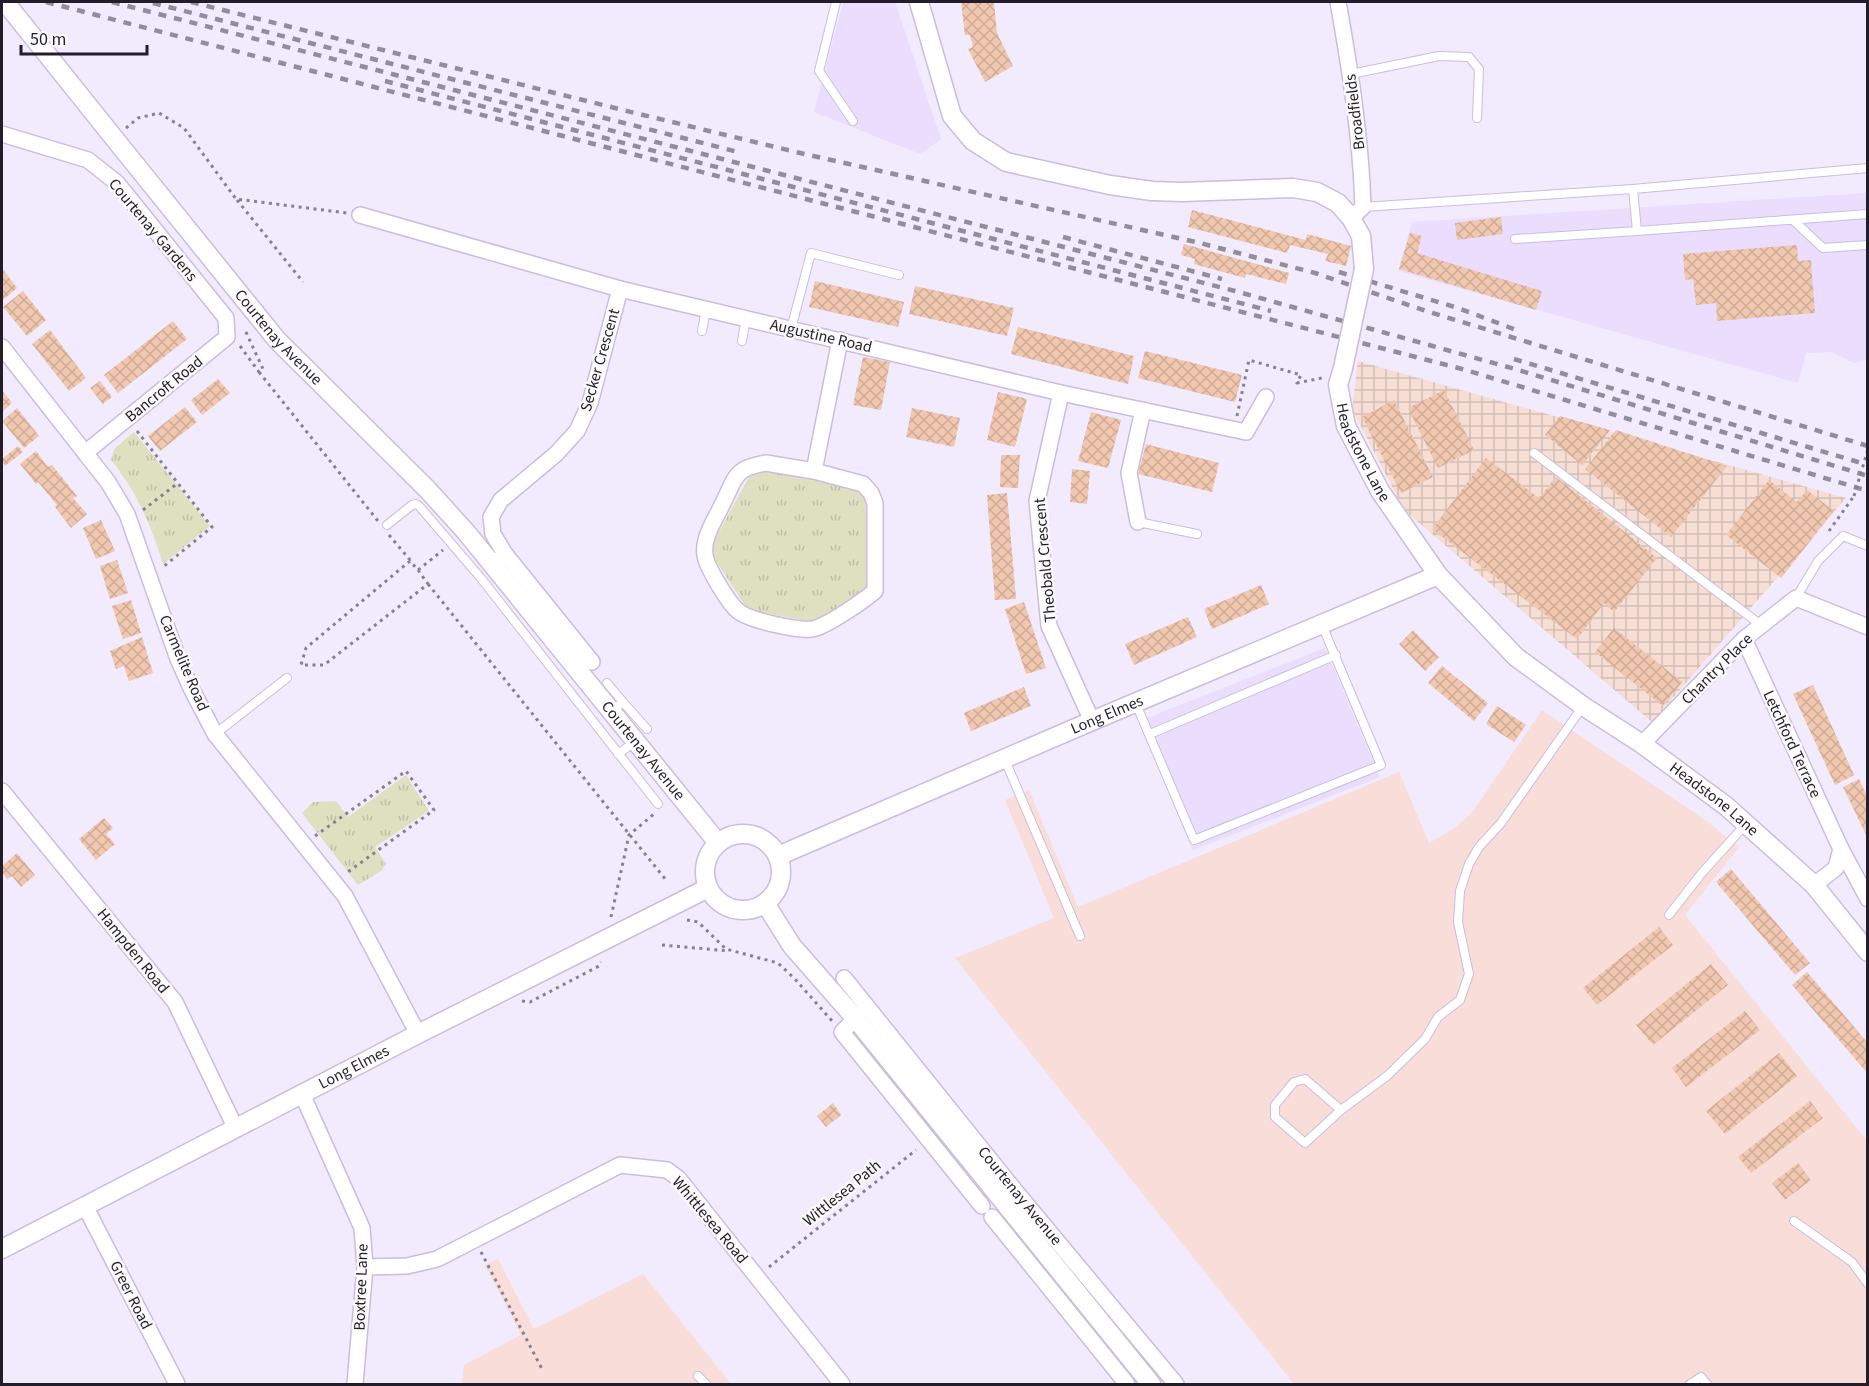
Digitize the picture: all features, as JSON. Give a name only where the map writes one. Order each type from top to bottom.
[{"type":"street","name":"Courtenay Avenue","points":[[5,2],[119,139],[278,340],[427,489],[492,565],[575,653],[641,735],[718,843]]},
{"type":"street","name":"Headstone Lane","points":[[919,2],[952,116],[973,141],[1006,162],[1152,191],[1293,188],[1317,192],[1357,212],[1364,269],[1338,385],[1346,426],[1380,491],[1438,575],[1516,657],[1583,706],[1642,744],[1726,806],[1814,885],[1868,952]]},
{"type":"street","name":"Broadfields","points":[[1338,2],[1351,74],[1363,179],[1357,212]]},
{"type":"street","name":"Courtenay Gardens","points":[[2,134],[88,160],[117,183],[227,323]]},
{"type":"street","name":"Augustine Road","points":[[360,215],[620,289],[1061,393],[1246,432],[1266,397]]},
{"type":"street","name":"Secker Crescent","points":[[492,565],[491,518],[501,500],[556,454],[577,431],[590,403],[620,289]]},
{"type":"street","name":"Bancroft Road","points":[[85,453],[227,337],[227,323]]},
{"type":"street","points":[[814,471],[840,340]]},
{"type":"street","name":"Carmelite Road","points":[[2,347],[108,482],[130,521],[178,659],[215,734],[345,896],[417,1034]]},
{"type":"street","name":"Theobald Crescent","points":[[1061,393],[1037,501],[1038,512],[1049,626],[1092,720]]},
{"type":"street","points":[[1138,522],[1130,473],[1143,410]]},
{"type":"street","points":[[766,463],[814,471],[863,484],[871,493],[875,503],[875,591],[818,628],[801,630],[747,616],[737,611],[709,569],[704,554],[708,535],[738,472],[751,465],[766,463]]},
{"type":"street","name":"Long Elmes","points":[[778,856],[1092,720],[1438,575]]},
{"type":"street","points":[[1796,598],[1868,627]]},
{"type":"street","name":"Chantry Place","points":[[1642,744],[1744,639],[1796,598]]},
{"type":"street","name":"Letchford Terrace","points":[[1744,639],[1840,849],[1868,899]]},
{"type":"street","name":"Courtenay Avenue","points":[[575,653],[592,662]]},
{"type":"street","name":"Hampden Road","points":[[2,791],[175,1002],[236,1129]]},
{"type":"street","points":[[735,834],[748,834],[770,845],[778,856],[781,869],[780,882],[774,894],[765,903],[754,909],[730,908],[719,902],[708,888],[705,879],[705,864],[711,850],[718,843],[735,834]]},
{"type":"street","points":[[1814,885],[1836,868],[1840,849]]},
{"type":"street","name":"Long Elmes","points":[[3,1244],[86,1206],[417,1034],[708,888]]},
{"type":"street","name":"Courtenay Avenue","points":[[765,903],[792,946],[862,1013],[1010,1198],[1176,1384]]},
{"type":"street","name":"Courtenay Avenue","points":[[844,978],[862,1013],[980,1173],[1010,1198],[1014,1230],[1127,1384]]},
{"type":"street","points":[[842,1032],[862,1013]]},
{"type":"street","name":"Courtenay Avenue","points":[[842,1032],[987,1212],[1014,1230],[1151,1384]]},
{"type":"street","name":"Boxtree Lane","points":[[302,1094],[362,1228],[365,1267],[356,1384]]},
{"type":"street","name":"Whittlesea Road","points":[[365,1267],[407,1266],[436,1259],[620,1165],[667,1170],[679,1179],[842,1384]]},
{"type":"street","points":[[965,1186],[980,1173]]},
{"type":"street","name":"Greer Road","points":[[86,1206],[177,1384]]},
{"type":"lane","points":[[836,2],[819,71],[853,121]]},
{"type":"lane","points":[[1351,74],[1439,56],[1469,57],[1479,69],[1477,118]]},
{"type":"lane","points":[[1357,212],[1868,168]]},
{"type":"lane","points":[[1633,189],[1637,231]]},
{"type":"lane","points":[[1515,239],[1868,214]]},
{"type":"lane","points":[[1793,220],[1823,248],[1868,245]]},
{"type":"lane","points":[[791,329],[811,253],[899,275]]},
{"type":"lane","points":[[702,331],[706,309]]},
{"type":"lane","points":[[742,341],[746,318]]},
{"type":"lane","points":[[1533,453],[1761,625]]},
{"type":"lane","points":[[384,525],[416,504],[451,544],[492,565],[618,754],[659,807]]},
{"type":"lane","points":[[1138,522],[1197,534]]},
{"type":"lane","points":[[1796,598],[1818,561],[1843,536],[1868,546]]},
{"type":"lane","points":[[1135,702],[1194,840],[1381,765],[1322,625]]},
{"type":"lane","points":[[1150,734],[1336,656]]},
{"type":"lane","points":[[215,734],[287,678]]},
{"type":"lane","points":[[608,683],[618,706]]},
{"type":"lane","points":[[1341,1110],[1305,1079],[1294,1082],[1275,1106],[1275,1118],[1305,1143],[1341,1110],[1387,1076],[1425,1039],[1438,1017],[1460,1000],[1469,974],[1458,922],[1460,891],[1469,864],[1479,847],[1502,823],[1583,706]]},
{"type":"lane","points":[[618,754],[641,735]]},
{"type":"lane","points":[[1004,758],[1080,936]]},
{"type":"lane","points":[[1669,915],[1701,874],[1746,824]]},
{"type":"lane","points":[[1794,1221],[1852,1262],[1868,1284]]},
{"type":"lane","points":[[698,1376],[706,1384]]},
{"type":"lane","points":[[1690,1384],[1701,1377],[1707,1384]]},
{"type":"path","points":[[119,139],[138,118],[159,113],[184,128],[236,199],[303,282]]},
{"type":"path","points":[[236,199],[360,215]]},
{"type":"path","points":[[248,304],[237,312],[263,369],[259,372]]},
{"type":"path","points":[[227,323],[259,372],[384,525]]},
{"type":"path","points":[[1303,382],[1327,378]]},
{"type":"path","points":[[127,419],[212,527],[150,577]]},
{"type":"path","points":[[1854,496],[1868,449]]},
{"type":"path","points":[[130,521],[178,483]]},
{"type":"path","points":[[388,534],[666,880]]},
{"type":"path","points":[[418,570],[451,544]]},
{"type":"path","points":[[410,561],[306,648],[301,665],[324,665],[428,584]]},
{"type":"path","points":[[303,844],[406,771],[434,810],[334,882]]},
{"type":"path","points":[[617,934],[611,919],[629,835],[659,807]]},
{"type":"path","points":[[685,920],[691,919],[702,926],[722,946],[731,951]]},
{"type":"path","points":[[662,945],[731,951],[778,963],[842,1032]]},
{"type":"path","name":"Wittlesea Path","points":[[756,1277],[928,1140]]},
{"type":"path","points":[[475,1240],[542,1369]]},
{"type":"shaded area","points":[[843,2],[895,2],[941,139],[920,154],[814,112]]},
{"type":"shaded area","points":[[1867,193],[1867,360],[1854,363],[1831,352],[1806,353],[1798,383],[1398,271],[1412,222]]},
{"type":"shaded area","points":[[1358,361],[1846,498],[1652,722],[1404,510],[1352,409]]},
{"type":"shaded area","points":[[1325,648],[1380,777],[1193,850],[1142,720]]},
{"type":"shaded area","points":[[1542,710],[1705,820],[1739,847],[1685,915],[1867,1141],[1867,1384],[1294,1384],[955,958],[1054,918],[1005,800],[1029,790],[1078,907],[1399,772],[1429,843],[1455,828],[1474,810]]},
{"type":"shaded area","points":[[498,1259],[534,1329],[643,1274],[731,1384],[462,1384],[464,1365],[521,1335],[485,1265]]},
{"type":"green space","points":[[134,432],[210,526],[163,564],[142,509],[111,460],[114,449]]},
{"type":"green space","points":[[755,466],[865,493],[870,586],[814,622],[748,610],[709,550]]},
{"type":"green space","points":[[406,775],[429,811],[375,847],[386,864],[381,871],[358,885],[302,813],[313,802],[336,801],[348,817]]},
{"type":"building","points":[[961,2],[994,2],[997,33],[1013,66],[985,82],[968,49],[973,47],[970,35],[965,35]]},
{"type":"building","points":[[1192,210],[1306,240],[1307,234],[1351,246],[1346,266],[1325,261],[1328,254],[1290,245],[1287,253],[1188,227]]},
{"type":"building","points":[[1501,217],[1503,234],[1457,240],[1455,223]]},
{"type":"building","points":[[1410,233],[1422,236],[1417,253],[1542,291],[1536,310],[1399,269]]},
{"type":"building","points":[[1184,244],[1289,273],[1286,284],[1246,274],[1245,278],[1194,264],[1195,259],[1181,255]]},
{"type":"building","points":[[1797,245],[1798,261],[1811,260],[1815,313],[1717,321],[1716,303],[1696,305],[1693,279],[1685,280],[1683,254]]},
{"type":"building","points":[[2,268],[17,288],[2,301]]},
{"type":"building","points":[[815,281],[904,302],[898,327],[809,307]]},
{"type":"building","points":[[915,286],[1014,308],[1007,336],[909,314]]},
{"type":"building","points":[[23,291],[46,320],[27,336],[3,307]]},
{"type":"building","points":[[173,321],[187,339],[118,393],[104,375]]},
{"type":"building","points":[[1018,327],[1134,356],[1128,384],[1011,354]]},
{"type":"building","points":[[50,330],[86,378],[69,391],[32,344]]},
{"type":"building","points":[[1145,351],[1242,375],[1235,402],[1138,378]]},
{"type":"building","points":[[863,357],[890,362],[881,410],[853,405]]},
{"type":"building","points":[[218,379],[230,393],[202,415],[191,400]]},
{"type":"building","points":[[100,381],[112,397],[103,404],[90,388]]},
{"type":"building","points":[[2,390],[12,403],[2,412]]},
{"type":"building","points":[[1444,390],[1474,450],[1438,468],[1408,408]]},
{"type":"building","points":[[998,392],[1027,399],[1015,447],[987,440]]},
{"type":"building","points":[[1394,400],[1433,477],[1401,493],[1362,417]]},
{"type":"building","points":[[185,407],[197,422],[160,451],[148,436]]},
{"type":"building","points":[[17,408],[39,436],[24,448],[2,421]]},
{"type":"building","points":[[912,408],[960,418],[954,447],[906,437]]},
{"type":"building","points":[[1091,412],[1121,420],[1108,468],[1078,461]]},
{"type":"building","points":[[1560,416],[1610,430],[1582,465],[1545,435]]},
{"type":"building","points":[[1616,430],[1727,466],[1671,537],[1585,469]]},
{"type":"building","points":[[1146,444],[1219,463],[1212,492],[1138,474]]},
{"type":"building","points":[[18,446],[23,452],[5,466],[2,459]]},
{"type":"building","points":[[36,451],[48,467],[52,465],[77,496],[73,498],[87,514],[71,528],[55,507],[57,505],[20,464]]},
{"type":"building","points":[[1001,455],[1020,455],[1018,488],[1000,487]]},
{"type":"building","points":[[1486,458],[1539,498],[1556,477],[1657,558],[1614,612],[1604,603],[1577,639],[1432,529]]},
{"type":"building","points":[[1072,469],[1090,471],[1087,504],[1070,502]]},
{"type":"building","points":[[1769,480],[1797,502],[1807,490],[1834,511],[1781,578],[1726,535]]},
{"type":"building","points":[[1007,493],[1016,599],[995,600],[987,495]]},
{"type":"building","points":[[101,520],[115,551],[96,559],[83,528]]},
{"type":"building","points":[[117,560],[128,593],[110,599],[100,566]]},
{"type":"building","points":[[1261,585],[1269,604],[1212,629],[1204,609]]},
{"type":"building","points":[[131,600],[141,633],[123,639],[112,606]]},
{"type":"building","points":[[1024,602],[1046,668],[1026,674],[1005,609]]},
{"type":"building","points":[[1188,617],[1197,637],[1134,665],[1125,644]]},
{"type":"building","points":[[1614,628],[1682,682],[1663,706],[1595,652]]},
{"type":"building","points":[[1413,630],[1439,657],[1425,671],[1399,644]]},
{"type":"building","points":[[142,637],[153,673],[129,681],[124,666],[116,669],[110,651]]},
{"type":"building","points":[[1442,666],[1488,703],[1474,721],[1428,683]]},
{"type":"building","points":[[1813,685],[1854,775],[1835,785],[1793,694]]},
{"type":"building","points":[[1024,687],[1031,706],[971,731],[964,713]]},
{"type":"building","points":[[1497,706],[1526,725],[1514,742],[1486,724]]},
{"type":"building","points":[[1859,779],[1868,798],[1868,839],[1843,787]]},
{"type":"building","points":[[104,818],[113,828],[106,834],[115,844],[96,860],[79,839]]},
{"type":"building","points":[[17,853],[35,875],[21,887],[12,876],[7,879],[2,872],[2,866]]},
{"type":"building","points":[[1731,869],[1810,963],[1795,975],[1716,882]]},
{"type":"building","points":[[1659,927],[1673,945],[1597,1005],[1583,988]]},
{"type":"building","points":[[1711,964],[1728,985],[1653,1045],[1636,1025]]},
{"type":"building","points":[[1807,972],[1868,1043],[1868,1074],[1792,985]]},
{"type":"building","points":[[1745,1011],[1760,1030],[1686,1087],[1672,1068]]},
{"type":"building","points":[[1779,1053],[1797,1076],[1725,1134],[1706,1111]]},
{"type":"building","points":[[1810,1101],[1823,1118],[1751,1173],[1738,1157]]},
{"type":"building","points":[[833,1103],[841,1115],[826,1127],[817,1116]]},
{"type":"building","points":[[1798,1163],[1811,1180],[1785,1200],[1772,1183]]},
{"type":"railway","points":[[46,2],[1462,369],[1868,491]]},
{"type":"railway","points":[[112,2],[1235,291],[1515,369],[1868,476]]},
{"type":"railway","points":[[191,2],[800,153],[1196,242],[1315,273],[1426,311],[1868,446]]},
{"type":"railway","points":[[153,3],[738,152]]},
{"type":"railway","points":[[385,81],[1271,311]]},
{"type":"railway","points":[[1063,237],[1222,279]]},
{"type":"railway","points":[[1339,272],[1458,308],[1519,331]]},
{"type":"railway","points":[[1514,359],[1868,465]]}]
